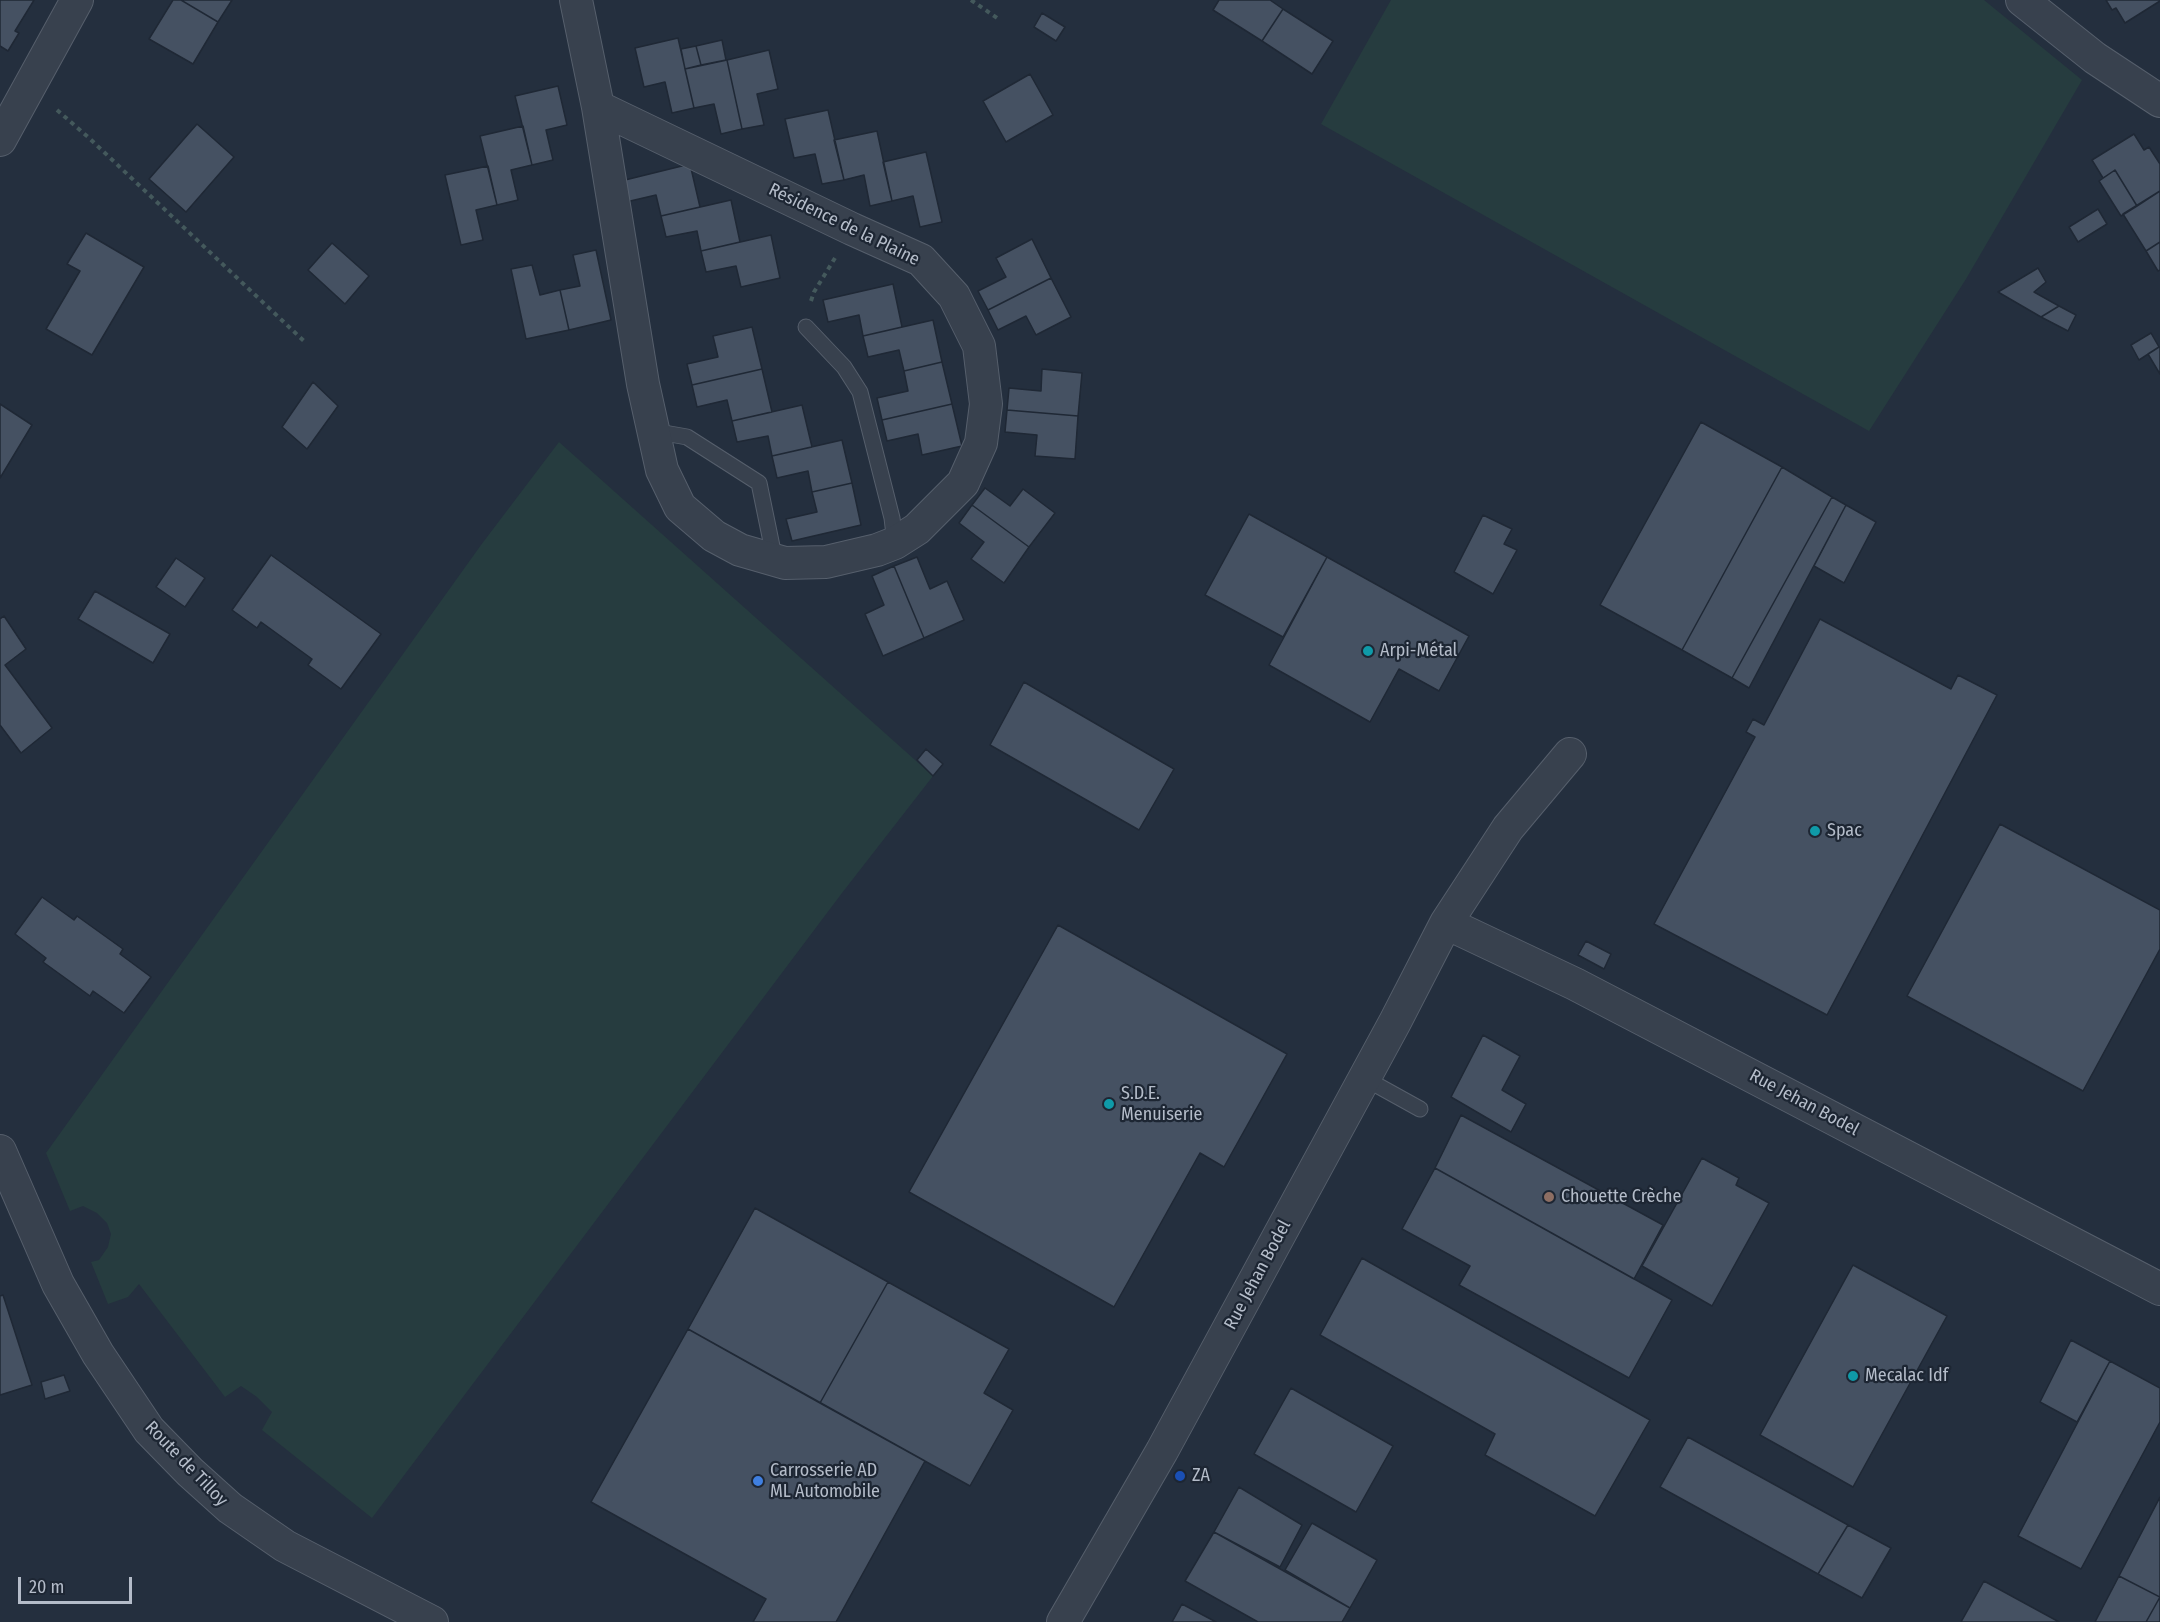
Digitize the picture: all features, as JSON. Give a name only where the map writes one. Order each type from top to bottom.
[{"type":"street","points":[[0,140],[76,0]]},
{"type":"street","points":[[576,0],[598,107]]},
{"type":"street","points":[[2022,0],[2095,58],[2160,101]]},
{"type":"street","name":"Résidence de la Plaine","points":[[598,107],[921,260],[954,296],[979,346],[986,404],[981,443],[963,483],[917,529],[895,543],[877,550],[826,562],[784,563],[740,550],[714,536],[680,507],[662,470],[643,384],[598,107]]},
{"type":"street","name":"Rue Jehan Bodel","points":[[1063,1622],[1162,1451],[1446,924],[1508,828],[1570,754]]},
{"type":"street","name":"Rue Jehan Bodel","points":[[1446,924],[1575,984],[2160,1289]]},
{"type":"street","name":"Route de Tilloy","points":[[0,1151],[58,1284],[98,1354],[149,1430],[230,1508],[285,1546],[432,1622]]},
{"type":"lane","points":[[806,327],[844,367],[860,392],[892,518],[895,543]]},
{"type":"lane","points":[[653,431],[687,437],[759,483],[775,561]]},
{"type":"lane","points":[[1364,1078],[1420,1109]]},
{"type":"path","points":[[971,0],[1000,20]]},
{"type":"path","points":[[73,125],[115,161],[306,343]]},
{"type":"path","points":[[806,327],[814,292],[852,229]]},
{"type":"green space","points":[[1391,0],[1984,0],[2082,80],[1966,279],[1869,431],[1321,124]]},
{"type":"green space","points":[[559,442],[933,776],[842,893],[372,1518],[262,1430],[272,1412],[257,1397],[241,1386],[225,1397],[139,1284],[128,1297],[108,1304],[91,1262],[99,1260],[108,1247],[111,1234],[107,1223],[97,1213],[83,1206],[70,1211],[46,1153],[481,545]]},
{"type":"building","points":[[0,0],[34,0],[15,31],[19,33],[8,51],[0,46]]},
{"type":"building","points":[[173,0],[181,0],[218,22],[193,64],[149,39]]},
{"type":"building","points":[[181,0],[232,0],[218,22]]},
{"type":"building","points":[[1219,0],[1270,0],[1283,9],[1262,41],[1213,10]]},
{"type":"building","points":[[2106,0],[2160,1],[2125,23],[2116,8],[2112,10]]},
{"type":"building","points":[[1283,9],[1333,41],[1312,74],[1262,41]]},
{"type":"building","points":[[1042,13],[1065,27],[1056,41],[1034,27]]},
{"type":"building","points":[[678,38],[694,108],[672,113],[665,82],[644,87],[635,48]]},
{"type":"building","points":[[722,40],[726,60],[701,65],[696,46]]},
{"type":"building","points":[[696,46],[701,65],[685,69],[681,49]]},
{"type":"building","points":[[769,50],[778,89],[757,94],[764,125],[742,129],[727,60]]},
{"type":"building","points":[[727,60],[742,129],[721,134],[714,104],[694,108],[685,69]]},
{"type":"building","points":[[1030,74],[1053,115],[1006,142],[983,101]]},
{"type":"building","points":[[558,86],[567,125],[546,130],[553,160],[532,165],[515,96]]},
{"type":"building","points":[[828,110],[844,180],[822,184],[815,154],[794,158],[785,119]]},
{"type":"building","points":[[197,124],[234,157],[186,212],[149,179]]},
{"type":"building","points":[[523,126],[532,165],[511,170],[518,200],[497,205],[480,136]]},
{"type":"building","points":[[877,131],[892,201],[870,206],[864,175],[844,180],[834,140]]},
{"type":"building","points":[[2134,134],[2144,150],[2149,147],[2160,164],[2160,191],[2137,206],[2115,170],[2103,178],[2092,160]]},
{"type":"building","points":[[926,152],[942,222],[920,227],[913,196],[892,201],[883,162]]},
{"type":"building","points":[[690,164],[700,207],[661,216],[656,195],[626,202],[621,181]]},
{"type":"building","points":[[488,166],[497,205],[476,210],[483,240],[461,245],[445,175]]},
{"type":"building","points":[[2115,170],[2137,206],[2121,216],[2099,181]]},
{"type":"building","points":[[2160,191],[2160,242],[2146,251],[2123,214]]},
{"type":"building","points":[[731,200],[740,242],[701,251],[697,231],[666,237],[661,216]]},
{"type":"building","points":[[2098,209],[2107,224],[2078,242],[2069,227]]},
{"type":"building","points":[[86,233],[144,267],[92,355],[46,329],[80,271],[67,264]]},
{"type":"building","points":[[771,235],[780,278],[741,287],[736,266],[706,272],[701,251]]},
{"type":"building","points":[[1032,239],[1051,278],[988,310],[978,291],[1006,277],[996,258]]},
{"type":"building","points":[[2160,242],[2160,270],[2158,271],[2146,251]]},
{"type":"building","points":[[332,243],[369,276],[345,304],[308,270]]},
{"type":"building","points":[[596,250],[611,320],[569,330],[560,290],[580,286],[573,255]]},
{"type":"building","points":[[532,265],[540,295],[560,290],[569,330],[526,339],[511,269]]},
{"type":"building","points":[[2038,268],[2046,282],[2034,292],[2059,306],[2041,317],[1998,292]]},
{"type":"building","points":[[1051,278],[1071,317],[1036,335],[1026,316],[998,330],[988,310]]},
{"type":"building","points":[[893,284],[902,327],[863,336],[859,315],[828,322],[823,300]]},
{"type":"building","points":[[2059,306],[2076,315],[2068,331],[2041,317]]},
{"type":"building","points":[[933,320],[942,362],[904,371],[899,350],[868,357],[863,336]]},
{"type":"building","points":[[752,327],[762,369],[692,385],[687,364],[718,357],[713,336]]},
{"type":"building","points":[[2151,333],[2159,347],[2139,360],[2131,345]]},
{"type":"building","points":[[2160,347],[2160,374],[2148,354]]},
{"type":"building","points":[[942,362],[952,404],[882,420],[877,398],[908,391],[904,371]]},
{"type":"building","points":[[762,369],[772,412],[732,421],[727,400],[697,407],[692,385]]},
{"type":"building","points":[[1042,369],[1082,373],[1078,416],[1007,410],[1009,388],[1041,391]]},
{"type":"building","points":[[313,382],[338,406],[307,449],[282,427]]},
{"type":"building","points":[[0,404],[32,425],[0,478]]},
{"type":"building","points":[[952,404],[962,446],[922,455],[918,434],[887,441],[882,420]]},
{"type":"building","points":[[802,405],[812,447],[772,456],[768,436],[737,442],[732,421]]},
{"type":"building","points":[[1007,410],[1078,416],[1075,459],[1035,456],[1037,435],[1005,432]]},
{"type":"building","points":[[1701,422],[1782,467],[1682,650],[1600,605]]},
{"type":"building","points":[[842,440],[852,483],[812,492],[808,471],[777,478],[772,456]]},
{"type":"building","points":[[1782,467],[1832,497],[1732,678],[1682,650]]},
{"type":"building","points":[[852,483],[861,525],[792,541],[786,519],[817,512],[812,492]]},
{"type":"building","points":[[985,488],[1010,506],[1023,489],[1055,513],[1029,547],[972,505]]},
{"type":"building","points":[[1832,497],[1846,505],[1749,688],[1732,678]]},
{"type":"building","points":[[972,505],[1029,547],[1004,583],[971,559],[984,542],[959,523]]},
{"type":"building","points":[[1846,505],[1876,522],[1844,583],[1814,566]]},
{"type":"building","points":[[1249,514],[1327,557],[1283,637],[1205,595]]},
{"type":"building","points":[[1483,515],[1512,529],[1504,544],[1517,550],[1493,594],[1454,572]]},
{"type":"building","points":[[271,555],[381,634],[341,689],[308,665],[312,659],[261,622],[257,628],[232,610]]},
{"type":"building","points":[[917,557],[930,589],[947,581],[964,620],[924,638],[894,566]]},
{"type":"building","name":"Arpi-Métal","points":[[1327,557],[1469,636],[1439,691],[1399,669],[1370,722],[1269,665]]},
{"type":"building","points":[[176,558],[205,578],[185,607],[156,587]]},
{"type":"building","points":[[894,566],[924,638],[883,656],[865,614],[884,605],[872,576]]},
{"type":"building","points":[[95,591],[170,634],[153,663],[78,619]]},
{"type":"building","points":[[4,616],[26,649],[5,665],[52,728],[21,753],[0,725],[0,619]]},
{"type":"building","name":"Spac","points":[[1820,619],[1951,689],[1958,675],[1997,695],[1827,1015],[1654,924],[1755,737],[1746,732],[1753,719],[1764,725]]},
{"type":"building","points":[[1024,682],[1174,769],[1139,830],[990,745]]},
{"type":"building","points":[[926,749],[943,764],[933,776],[917,760]]},
{"type":"building","points":[[2000,824],[2160,910],[2160,949],[2083,1091],[1907,996]]},
{"type":"building","points":[[42,897],[74,920],[77,916],[123,949],[120,954],[151,977],[124,1013],[93,991],[90,996],[43,962],[46,958],[15,934]]},
{"type":"building","name":"S.D.E. Menuiserie","points":[[1058,925],[1287,1054],[1224,1167],[1200,1153],[1114,1307],[909,1192]]},
{"type":"building","points":[[1586,941],[1611,954],[1604,969],[1578,955]]},
{"type":"building","points":[[1483,1035],[1520,1056],[1502,1090],[1526,1104],[1511,1132],[1451,1097]]},
{"type":"building","name":"Chouette Crèche","points":[[1461,1115],[1663,1225],[1634,1279],[1435,1168]]},
{"type":"building","points":[[1702,1158],[1739,1178],[1736,1185],[1769,1203],[1712,1306],[1642,1266]]},
{"type":"building","points":[[1435,1168],[1672,1300],[1629,1378],[1459,1285],[1470,1266],[1402,1229]]},
{"type":"building","points":[[755,1208],[888,1282],[820,1403],[688,1329]]},
{"type":"building","points":[[1362,1258],[1650,1420],[1595,1516],[1485,1455],[1495,1434],[1320,1335]]},
{"type":"building","name":"Mecalac Idf","points":[[1853,1265],[1947,1316],[1853,1487],[1760,1435]]},
{"type":"building","points":[[888,1282],[1009,1349],[984,1393],[1013,1410],[970,1486],[820,1403]]},
{"type":"building","points":[[3,1295],[32,1385],[0,1395],[0,1296]]},
{"type":"building","name":"Carrosserie AD ML Automobile","points":[[688,1329],[925,1461],[836,1622],[753,1622],[766,1599],[591,1502]]},
{"type":"building","points":[[2071,1340],[2110,1361],[2077,1422],[2040,1402]]},
{"type":"building","points":[[2110,1361],[2160,1388],[2160,1422],[2081,1569],[2018,1536]]},
{"type":"building","points":[[64,1375],[70,1391],[45,1399],[41,1382]]},
{"type":"building","points":[[1291,1388],[1393,1446],[1356,1512],[1254,1454]]},
{"type":"building","points":[[1688,1437],[1848,1525],[1818,1574],[1660,1487]]},
{"type":"building","points":[[1239,1487],[1302,1525],[1280,1567],[1214,1532]]},
{"type":"building","points":[[2160,1497],[2160,1597],[2119,1576]]},
{"type":"building","points":[[1312,1523],[1377,1560],[1350,1608],[1285,1570]]},
{"type":"building","points":[[1848,1525],[1891,1548],[1862,1598],[1818,1574]]},
{"type":"building","points":[[1214,1532],[1350,1608],[1342,1622],[1258,1622],[1185,1581]]},
{"type":"building","points":[[2119,1576],[2160,1597],[2146,1622],[2095,1622]]},
{"type":"building","points":[[1984,1581],[2059,1622],[1961,1622]]},
{"type":"building","points":[[2160,1597],[2160,1622],[2146,1622]]},
{"type":"building","points":[[1182,1604],[1216,1622],[1172,1622]]},
{"type":"place","name":"Arpi-Métal","points":[[1368,651]]},
{"type":"place","name":"Spac","points":[[1815,831]]},
{"type":"place","name":"S.D.E. Menuiserie","points":[[1109,1104]]},
{"type":"place","name":"Chouette Crèche","points":[[1549,1197]]},
{"type":"place","name":"Mecalac Idf","points":[[1853,1376]]},
{"type":"place","name":"ZA","points":[[1180,1476]]},
{"type":"place","name":"Carrosserie AD ML Automobile","points":[[758,1481]]}]
